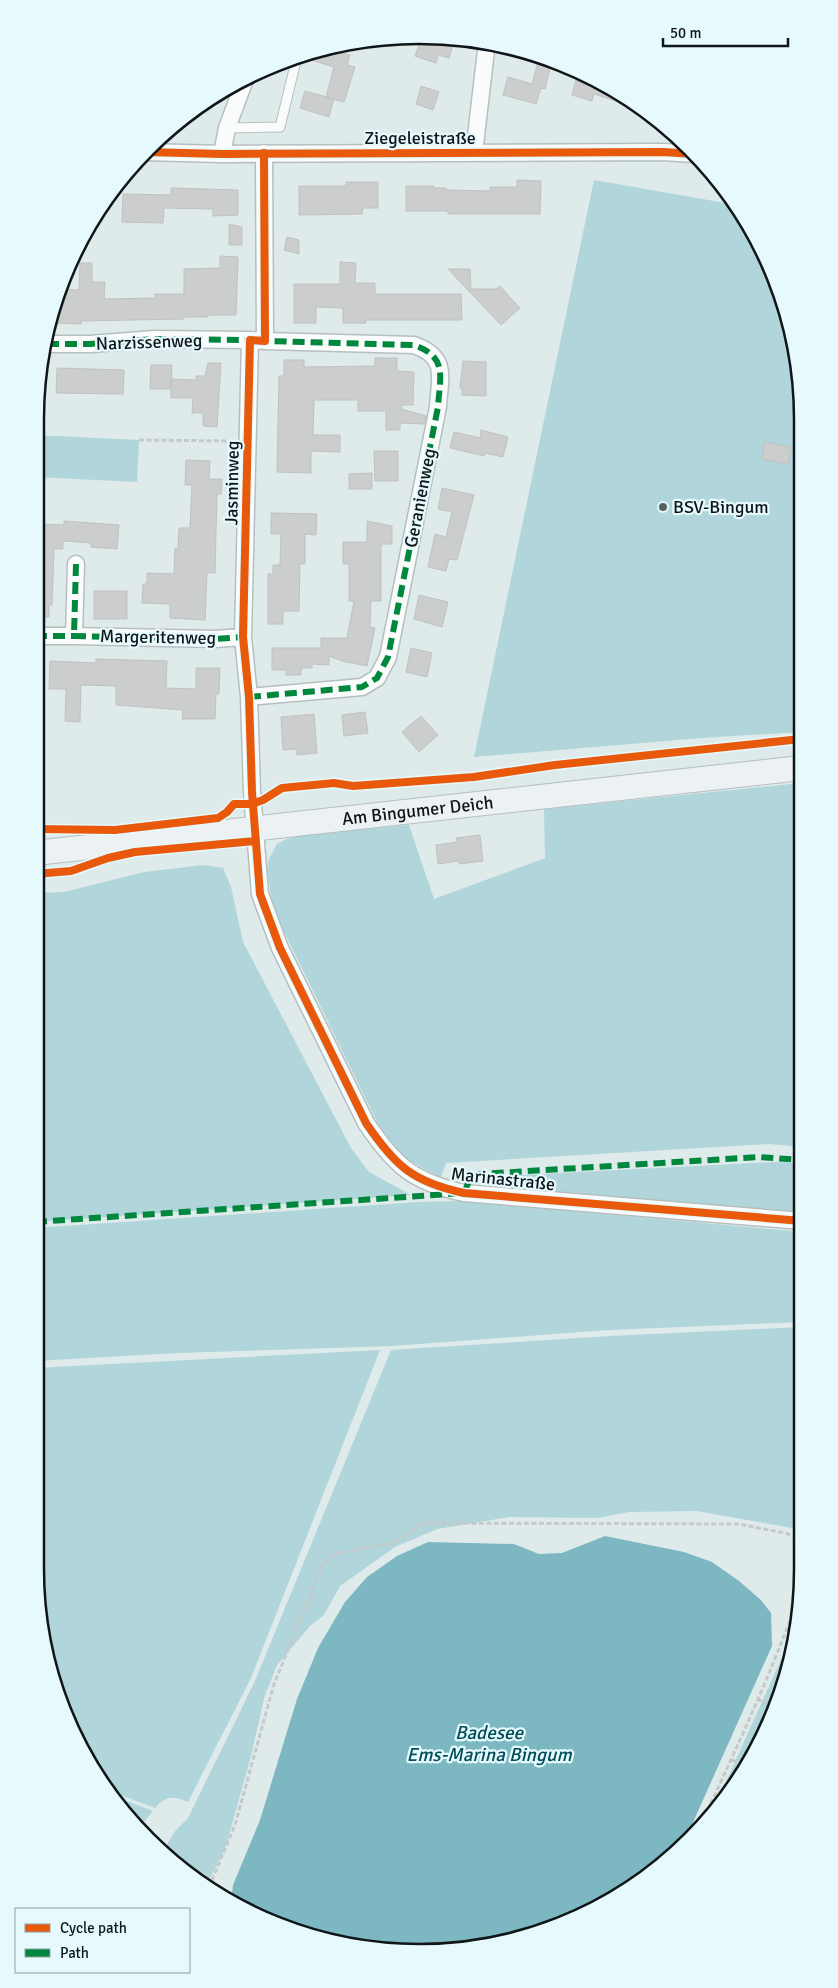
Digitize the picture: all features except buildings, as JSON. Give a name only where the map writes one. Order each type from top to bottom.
[{"type":"main road","name":"Am Bingumer Deich","points":[[44,852],[794,769]]},
{"type":"street","points":[[474,153],[486,50]]},
{"type":"street","points":[[222,154],[228,128],[242,88]]},
{"type":"street","name":"Ziegeleistraße","points":[[156,152],[222,154],[683,153]]},
{"type":"street","name":"Jasminweg","points":[[254,828],[248,697],[243,637],[248,443],[258,341],[264,153]]},
{"type":"street","name":"Narzissenweg","points":[[52,344],[90,344],[154,339],[258,341]]},
{"type":"street","name":"Geranienweg","points":[[248,697],[362,687],[377,678],[388,657],[392,638],[438,407],[440,373],[436,358],[427,350],[414,345],[258,341]]},
{"type":"street","name":"Margeritenweg","points":[[74,636],[76,564]]},
{"type":"street","name":"Margeritenweg","points":[[44,636],[215,639],[243,637]]},
{"type":"street","name":"Marinastraße","points":[[254,828],[260,894],[280,948],[366,1124],[384,1149],[402,1167],[425,1182],[464,1193],[794,1220]]},
{"type":"lane","points":[[228,128],[280,128],[295,65]]},
{"type":"path","points":[[139,440],[248,443]]},
{"type":"path","points":[[211,1881],[234,1825],[274,1684],[323,1565],[330,1556],[394,1542],[423,1523],[738,1524],[794,1537]]},
{"type":"path","points":[[712,1803],[758,1699],[791,1616]]},
{"type":"path","points":[[758,1699],[769,1705]]},
{"type":"path","points":[[732,1760],[740,1763]]},
{"type":"shaded area","name":"BSV-Bingum","points":[[594,180],[725,203],[744,231],[766,275],[781,322],[791,370],[794,419],[794,732],[714,737],[474,757]]},
{"type":"shaded area","points":[[44,435],[139,440],[137,482],[44,477]]},
{"type":"shaded area","points":[[794,784],[794,1146],[769,1144],[446,1163],[441,1177],[405,1158],[392,1146],[377,1122],[273,909],[267,869],[269,859],[277,844],[304,834],[409,825],[434,899],[545,858],[544,809]]},
{"type":"shaded area","points":[[204,865],[223,868],[231,887],[243,942],[351,1148],[369,1172],[411,1195],[44,1221],[44,893],[64,892],[144,872]]},
{"type":"shaded area","points":[[776,1162],[794,1163],[794,1214],[506,1188],[501,1185],[501,1181],[521,1175]]},
{"type":"shaded area","points":[[461,1201],[794,1231],[794,1322],[609,1330],[392,1346],[179,1353],[44,1360],[44,1227],[419,1202]]},
{"type":"shaded area","points":[[794,1327],[794,1528],[696,1511],[629,1512],[597,1518],[510,1517],[437,1529],[395,1547],[340,1586],[324,1615],[310,1626],[277,1665],[265,1695],[250,1760],[225,1849],[209,1880],[191,1867],[166,1846],[176,1830],[188,1818],[255,1681],[391,1350],[610,1336]]},
{"type":"shaded area","points":[[380,1350],[251,1678],[188,1802],[170,1798],[155,1808],[119,1795],[94,1757],[82,1735],[64,1690],[51,1642],[45,1594],[44,1368]]},
{"type":"shaded area","points":[[784,1655],[774,1690],[756,1735],[723,1789]]},
{"type":"shaded area","points":[[123,1800],[153,1811],[143,1823]]},
{"type":"water","name":"Badesee Ems-Marina Bingum","points":[[605,1536],[684,1552],[712,1562],[739,1581],[761,1600],[771,1613],[772,1646],[691,1826],[684,1834],[647,1867],[607,1894],[585,1906],[540,1924],[492,1937],[468,1941],[419,1944],[370,1941],[346,1937],[275,1916],[232,1895],[233,1885],[260,1820],[297,1699],[318,1648],[345,1602],[367,1577],[397,1556],[428,1542],[514,1544],[539,1554],[562,1553]]},
{"type":"marked path","points":[[52,344],[90,344],[154,339],[250,340]]},
{"type":"marked path","points":[[249,697],[362,687],[377,678],[388,657],[438,407],[440,386],[437,362],[432,355],[414,345],[265,341]]},
{"type":"marked path","points":[[76,564],[74,636],[215,639],[243,637]]},
{"type":"marked path","points":[[44,636],[74,636]]},
{"type":"marked path","points":[[44,1221],[464,1193],[469,1181],[479,1174],[759,1157],[794,1159]]},
{"type":"cycle path","points":[[156,152],[222,154],[683,153]]},
{"type":"cycle path","points":[[264,153],[265,341],[250,340],[243,637],[249,697],[252,792],[260,894],[280,948],[366,1123],[386,1151],[396,1161],[418,1177],[446,1189],[464,1193],[794,1220]]},
{"type":"cycle path","points":[[44,829],[115,830],[218,818],[234,804],[252,804],[263,800],[282,788],[334,783],[353,786],[474,777],[555,765],[794,740]]},
{"type":"cycle path","points":[[44,873],[71,871],[108,858],[135,852],[255,841]]},
{"type":"place","name":"BSV-Bingum","points":[[663,507]]}]
